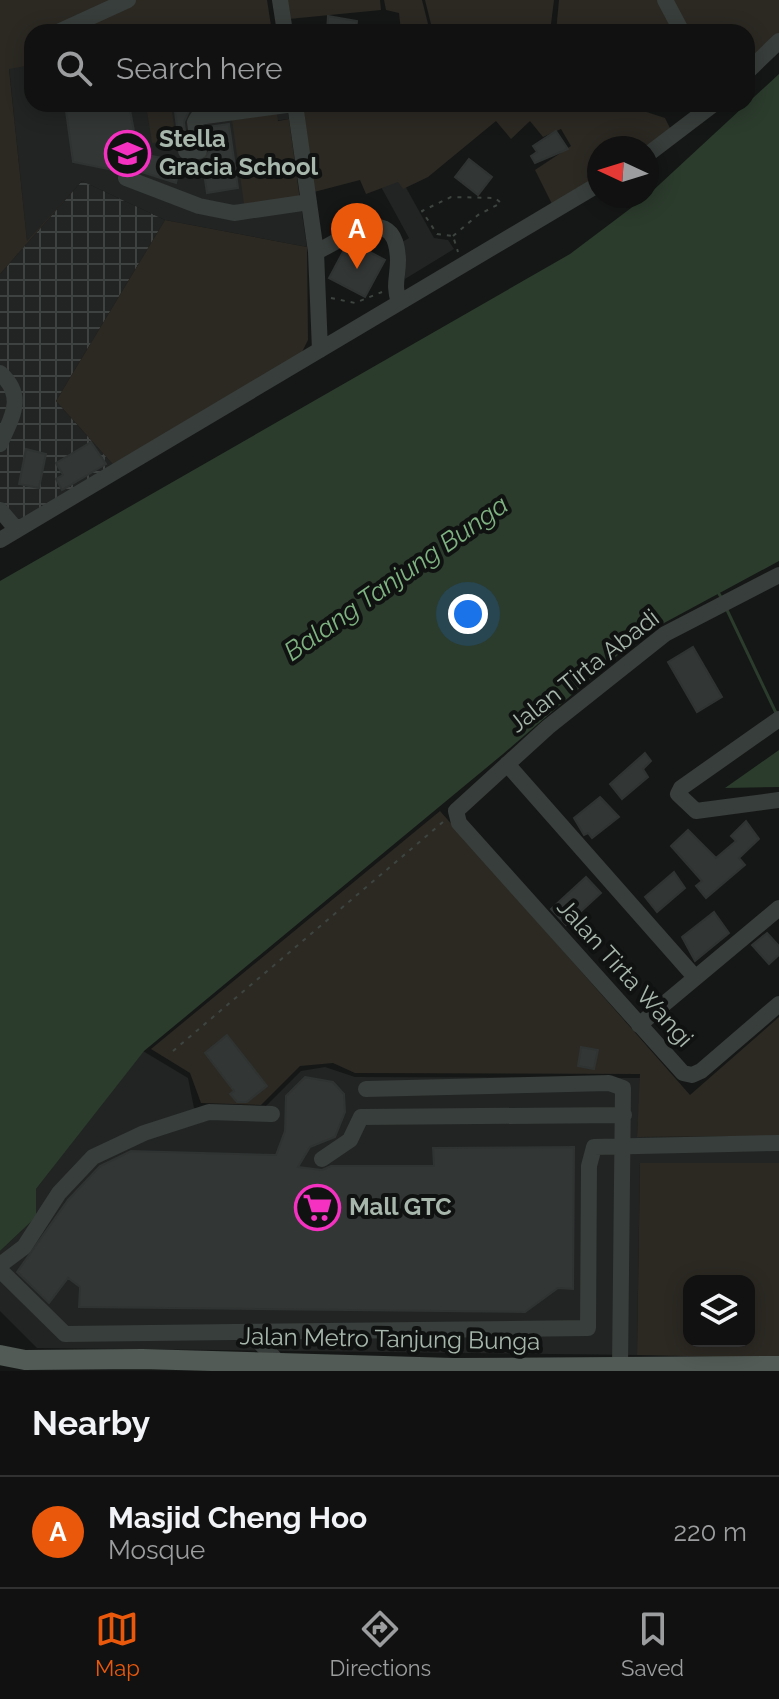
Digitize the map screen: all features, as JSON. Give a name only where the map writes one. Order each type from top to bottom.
[{"type":"main road","name":"Jalan Metro Tanjung Bunga","points":[[0,1355],[25,1360],[112,1359],[143,1365],[177,1360],[407,1369],[779,1366]]},
{"type":"street","points":[[76,24],[128,0]]},
{"type":"street","points":[[280,0],[284,24]]},
{"type":"street","points":[[665,0],[678,24]]},
{"type":"street","points":[[755,64],[779,41]]},
{"type":"street","points":[[186,151],[199,151],[196,119],[213,112]]},
{"type":"street","points":[[295,112],[316,252],[320,350]]},
{"type":"street","points":[[659,145],[701,112]]},
{"type":"street","points":[[126,178],[199,206],[234,213],[309,202]]},
{"type":"street","points":[[0,540],[587,191]]},
{"type":"street","points":[[316,252],[356,229],[383,229],[394,242],[397,252],[393,285],[399,303]]},
{"type":"street","points":[[0,373],[9,381],[16,397],[16,408],[0,444]]},
{"type":"street","points":[[0,510],[17,530]]},
{"type":"street","name":"Jalan Tirta Abadi","points":[[456,811],[507,764],[665,634],[779,575]]},
{"type":"street","points":[[774,722],[681,788],[678,794],[696,811],[779,800]]},
{"type":"street","name":"Jalan Tirta Abadi","points":[[507,764],[694,976]]},
{"type":"street","name":"Jalan Tirta Wangi","points":[[456,811],[459,823],[681,1071],[692,1075],[779,1004]]},
{"type":"street","points":[[639,1025],[779,908]]},
{"type":"street","points":[[366,1089],[609,1083],[623,1088],[620,1367]]},
{"type":"street","points":[[272,1114],[209,1112],[144,1133],[93,1157],[59,1193],[24,1247],[0,1268],[65,1334],[588,1328],[589,1166],[594,1147],[779,1143]]},
{"type":"street","points":[[322,1159],[350,1140],[361,1117],[624,1115]]},
{"type":"street","points":[[249,1331],[279,1363]]},
{"type":"street","points":[[177,1360],[196,1332]]},
{"type":"street","points":[[112,1359],[113,1333]]},
{"type":"path","points":[[451,197],[495,198],[501,203],[478,215],[453,236],[437,234],[422,211],[451,197]]},
{"type":"path","points":[[453,236],[461,264]]},
{"type":"path","points":[[317,293],[355,303],[375,297],[393,285]]},
{"type":"path","points":[[173,1051],[456,811]]},
{"type":"shaded area","points":[[0,0],[267,0],[271,24],[24,24],[24,66],[9,69],[27,241],[82,181],[0,274]]},
{"type":"shaded area","points":[[286,0],[380,0],[381,10],[289,19]]},
{"type":"shaded area","points":[[384,0],[422,0],[428,24],[400,24],[399,13],[386,10]]},
{"type":"shaded area","points":[[425,0],[554,0],[551,24],[431,24]]},
{"type":"shaded area","points":[[559,0],[779,0],[779,37],[755,56],[755,24],[557,24]]},
{"type":"shaded area","name":"Stella Gracia School","points":[[24,66],[24,112],[288,112],[289,119],[234,126],[300,200],[307,247],[165,220],[82,181],[27,242],[9,68]]},
{"type":"shaded area","points":[[147,112],[172,112],[176,141],[152,143]]},
{"type":"shaded area","points":[[303,112],[647,112],[665,118],[671,130],[659,138],[587,136],[587,184],[552,204],[535,170],[571,146],[561,129],[543,137],[530,121],[511,139],[496,121],[428,177],[403,189],[398,182],[366,194],[360,180],[314,192]]},
{"type":"shaded area","points":[[277,114],[278,121],[289,119],[300,200],[245,211],[232,120]]},
{"type":"shaded area","points":[[399,175],[434,238],[448,240],[454,249],[405,279],[402,242],[409,238],[380,185]]},
{"type":"shaded area","points":[[82,181],[165,220],[56,401],[118,470],[12,535],[0,520],[0,274]]},
{"type":"shaded area","points":[[165,220],[307,247],[308,340],[299,358],[118,470],[56,401]]},
{"type":"shaded area","points":[[440,811],[690,1095],[779,1017],[779,1136],[637,1137],[640,1074],[355,1073],[333,1063],[300,1066],[261,1105],[201,1103],[190,1073],[151,1049]]},
{"type":"shaded area","points":[[143,1051],[188,1078],[194,1108],[262,1110],[301,1071],[325,1067],[355,1077],[641,1078],[637,1137],[779,1136],[779,1163],[640,1163],[637,1355],[37,1348],[0,1311],[0,1251],[36,1217],[36,1189]]},
{"type":"shaded area","points":[[640,1163],[779,1163],[779,1358],[637,1355]]},
{"type":"water","name":"Balang Tanjung Bunga","points":[[779,74],[779,561],[640,636],[503,754],[144,1051],[36,1189],[36,1217],[0,1251],[0,581],[570,254],[631,208],[659,208],[659,185],[738,112],[755,112],[755,96]]},
{"type":"water","points":[[779,750],[779,787],[725,788]]},
{"type":"building","points":[[328,16],[357,21],[357,24],[328,24]]},
{"type":"building","points":[[66,112],[130,112],[138,153],[181,162],[176,183],[129,168],[118,171],[73,162]]},
{"type":"building","points":[[175,112],[189,112],[184,122],[186,140],[179,143]]},
{"type":"building","points":[[229,124],[238,188],[207,193],[202,161],[210,150],[207,127]]},
{"type":"building","points":[[556,131],[568,149],[535,163],[531,156],[537,152],[533,146]]},
{"type":"building","points":[[469,159],[492,177],[478,195],[455,177]]},
{"type":"building","points":[[355,244],[385,260],[365,297],[329,278],[344,250]]},
{"type":"building","points":[[91,442],[106,464],[62,490],[56,479],[63,475],[56,463]]},
{"type":"building","points":[[26,449],[46,454],[39,488],[19,484]]},
{"type":"building","points":[[693,647],[722,697],[697,712],[668,662]]},
{"type":"building","points":[[645,753],[651,761],[643,769],[648,777],[622,799],[610,784]]},
{"type":"building","points":[[600,797],[619,817],[592,838],[588,833],[584,835],[574,818]]},
{"type":"building","points":[[746,821],[759,839],[739,858],[745,865],[706,898],[696,886],[702,881],[671,846],[688,830],[716,858],[736,841],[731,836]]},
{"type":"building","points":[[674,872],[685,888],[657,912],[645,897]]},
{"type":"building","points":[[586,877],[601,893],[566,925],[551,909]]},
{"type":"building","points":[[714,912],[729,933],[695,961],[682,937]]},
{"type":"building","points":[[767,933],[779,946],[779,955],[769,964],[752,945]]},
{"type":"building","points":[[227,1035],[267,1086],[247,1102],[237,1102],[230,1094],[234,1091],[205,1053]]},
{"type":"building","points":[[581,1047],[598,1050],[594,1069],[578,1066]]},
{"type":"building","name":"Mall GTC","points":[[305,1077],[333,1082],[344,1094],[345,1112],[335,1137],[310,1147],[298,1167],[322,1170],[331,1166],[434,1166],[433,1148],[574,1147],[573,1289],[558,1288],[525,1312],[79,1307],[80,1287],[68,1278],[49,1303],[17,1272],[68,1200],[100,1166],[131,1151],[276,1155],[285,1131],[286,1096]]},
{"type":"waterway","points":[[718,592],[722,599]]},
{"type":"waterway","points":[[727,610],[777,715]]},
{"type":"place","name":"Stella Gracia School","points":[[128,153]]},
{"type":"place","name":"Masjid Cheng Hoo","points":[[357,269]]},
{"type":"place","name":"Mall GTC","points":[[318,1207]]}]
